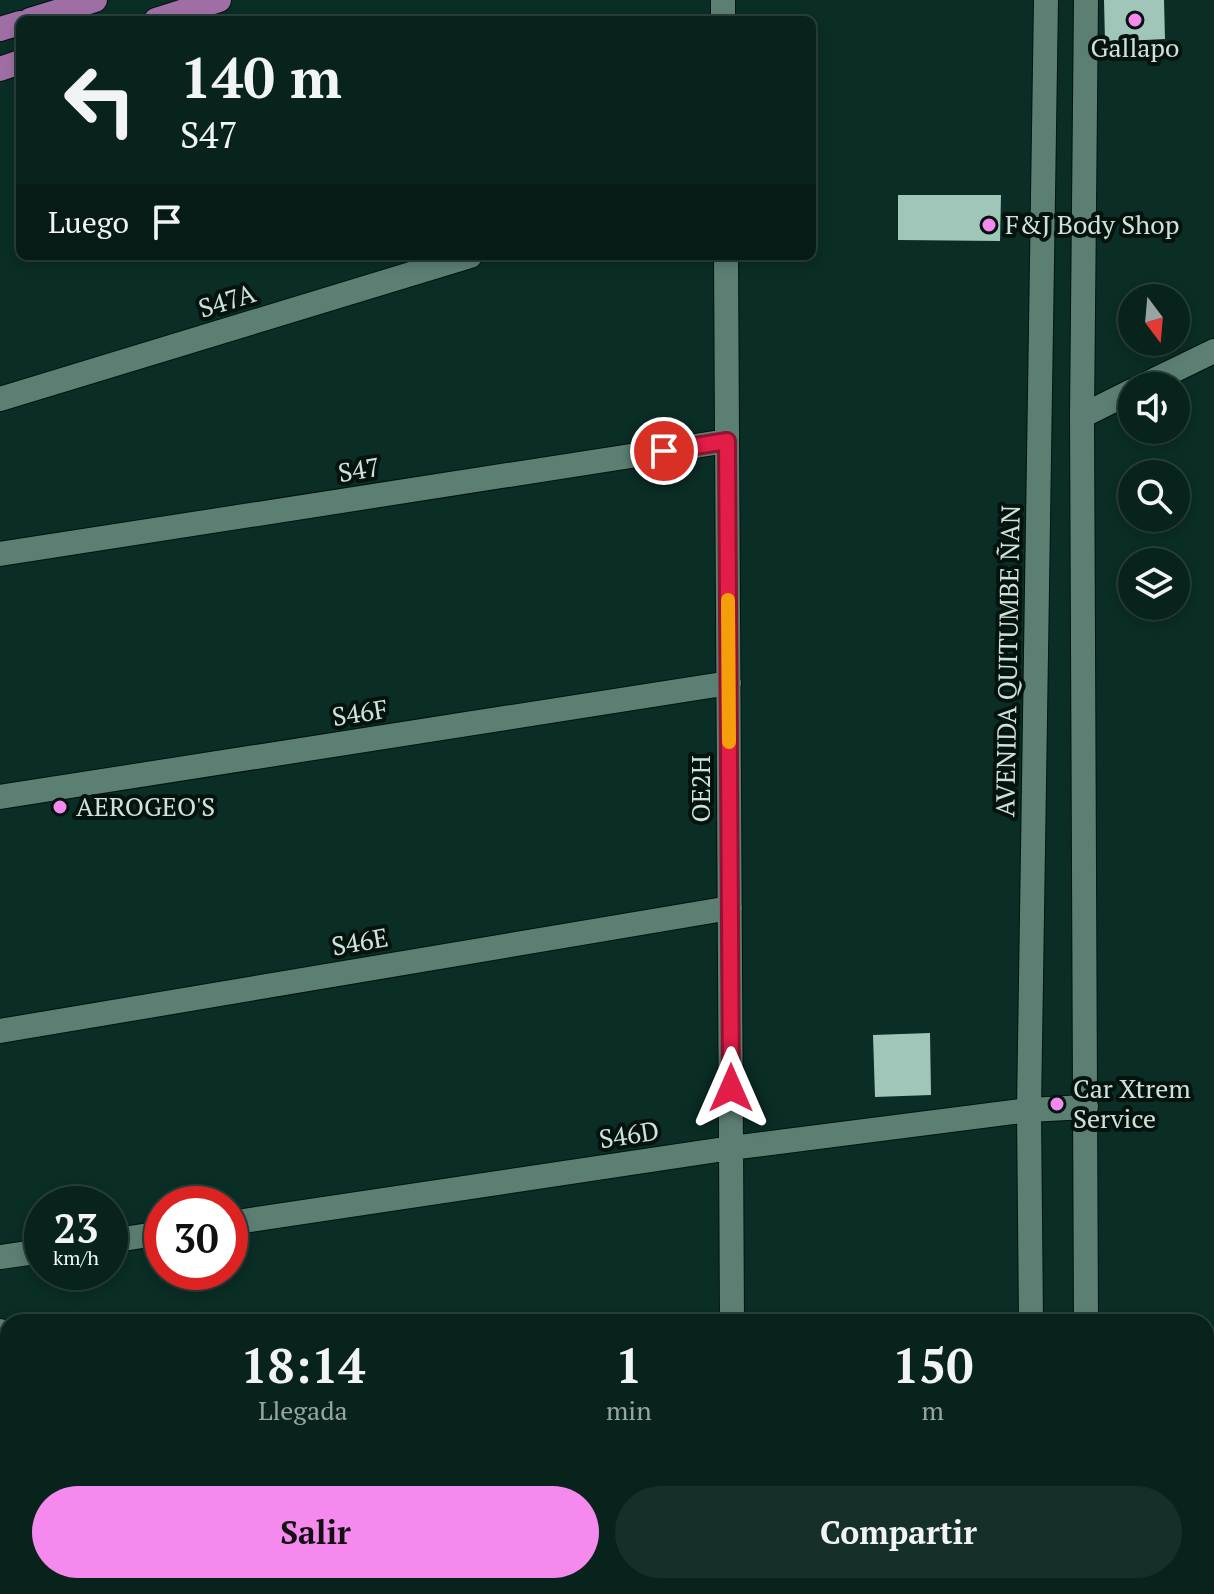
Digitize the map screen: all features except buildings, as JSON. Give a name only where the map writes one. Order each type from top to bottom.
[{"type":"main road","points":[[43,16],[95,0]]},
{"type":"main road","points":[[163,16],[184,5],[219,0]]},
{"type":"street","name":"AVENIDA QUITUMBE ÑAN","points":[[1031,1314],[1029,1110],[1046,0]]},
{"type":"street","points":[[1086,0],[1082,416],[1086,1314]]},
{"type":"street","name":"S47A","points":[[0,399],[457,260]]},
{"type":"street","name":"OE2H","points":[[726,260],[732,1314]]},
{"type":"street","points":[[1171,372],[1214,351]]},
{"type":"street","points":[[1082,416],[1118,398]]},
{"type":"street","name":"S47","points":[[0,554],[727,441]]},
{"type":"street","name":"S46F","points":[[0,797],[729,683]]},
{"type":"street","name":"S46E","points":[[0,1031],[730,908]]},
{"type":"street","name":"S46D","points":[[248,1220],[731,1148],[1029,1110],[1086,1107]]},
{"type":"street","points":[[0,1257],[24,1254]]},
{"type":"slow traffic","points":[[728,600],[729,742]]},
{"type":"place","name":"Gallapo","points":[[1135,20]]},
{"type":"place","name":"F&J Body Shop","points":[[989,225]]},
{"type":"place","name":"AEROGEO'S","points":[[60,807]]},
{"type":"place","name":"Car Xtrem Service","points":[[1057,1104]]},
{"type":"route","points":[[664,451],[727,441],[731,1088]]}]
